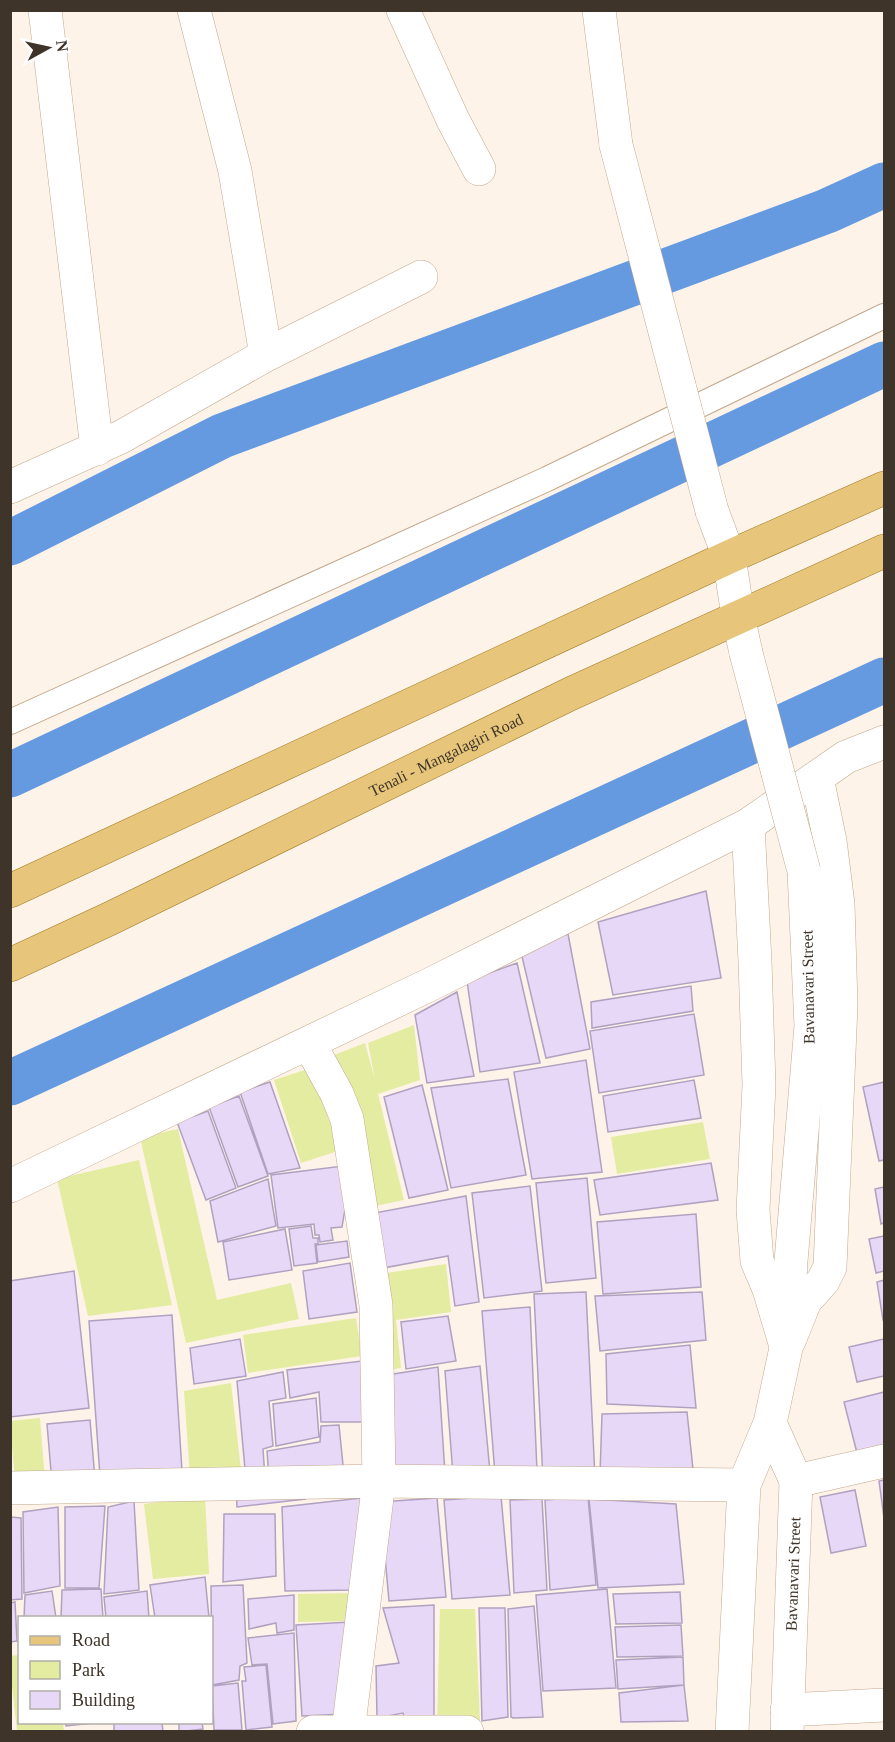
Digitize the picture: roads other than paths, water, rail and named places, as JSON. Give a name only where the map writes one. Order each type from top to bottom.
[{"type":"main road","points":[[10,891],[729,557],[885,488]]},
{"type":"main road","name":"Tenali - Mangalagiri Road","points":[[10,965],[570,694],[885,551]]},
{"type":"street","points":[[45,10],[97,449]]},
{"type":"street","points":[[194,10],[236,171],[266,355]]},
{"type":"street","points":[[403,10],[453,120],[479,169]]},
{"type":"street","name":"Bavanavari Street","points":[[599,10],[616,145],[712,511],[729,557],[746,653],[804,871],[812,1026],[791,1261],[786,1348],[770,1423],[744,1485],[732,1731]]},
{"type":"street","points":[[10,488],[97,449],[266,355],[420,277]]},
{"type":"street","points":[[10,1186],[431,984],[748,825],[846,757],[885,742]]},
{"type":"street","points":[[786,1348],[805,1301],[823,1281],[830,1268],[841,982],[838,904],[830,841],[817,778]]},
{"type":"street","points":[[748,825],[759,1085],[753,1210],[757,1261],[769,1289],[786,1348]]},
{"type":"street","points":[[309,1043],[337,1094],[346,1119],[376,1305],[379,1481],[348,1731]]},
{"type":"street","name":"Bavanavari Street","points":[[770,1423],[796,1481],[787,1721]]},
{"type":"street","points":[[796,1481],[885,1461]]},
{"type":"street","points":[[10,1488],[379,1481],[744,1485]]},
{"type":"street","points":[[787,1721],[885,1705]]},
{"type":"street","points":[[313,1731],[467,1731]]},
{"type":"lane","points":[[10,722],[547,479],[885,316]]},
{"type":"waterway","points":[[10,543],[222,436],[827,211],[884,185]]},
{"type":"waterway","points":[[10,775],[884,364]]},
{"type":"waterway","points":[[10,1083],[884,680]]}]
